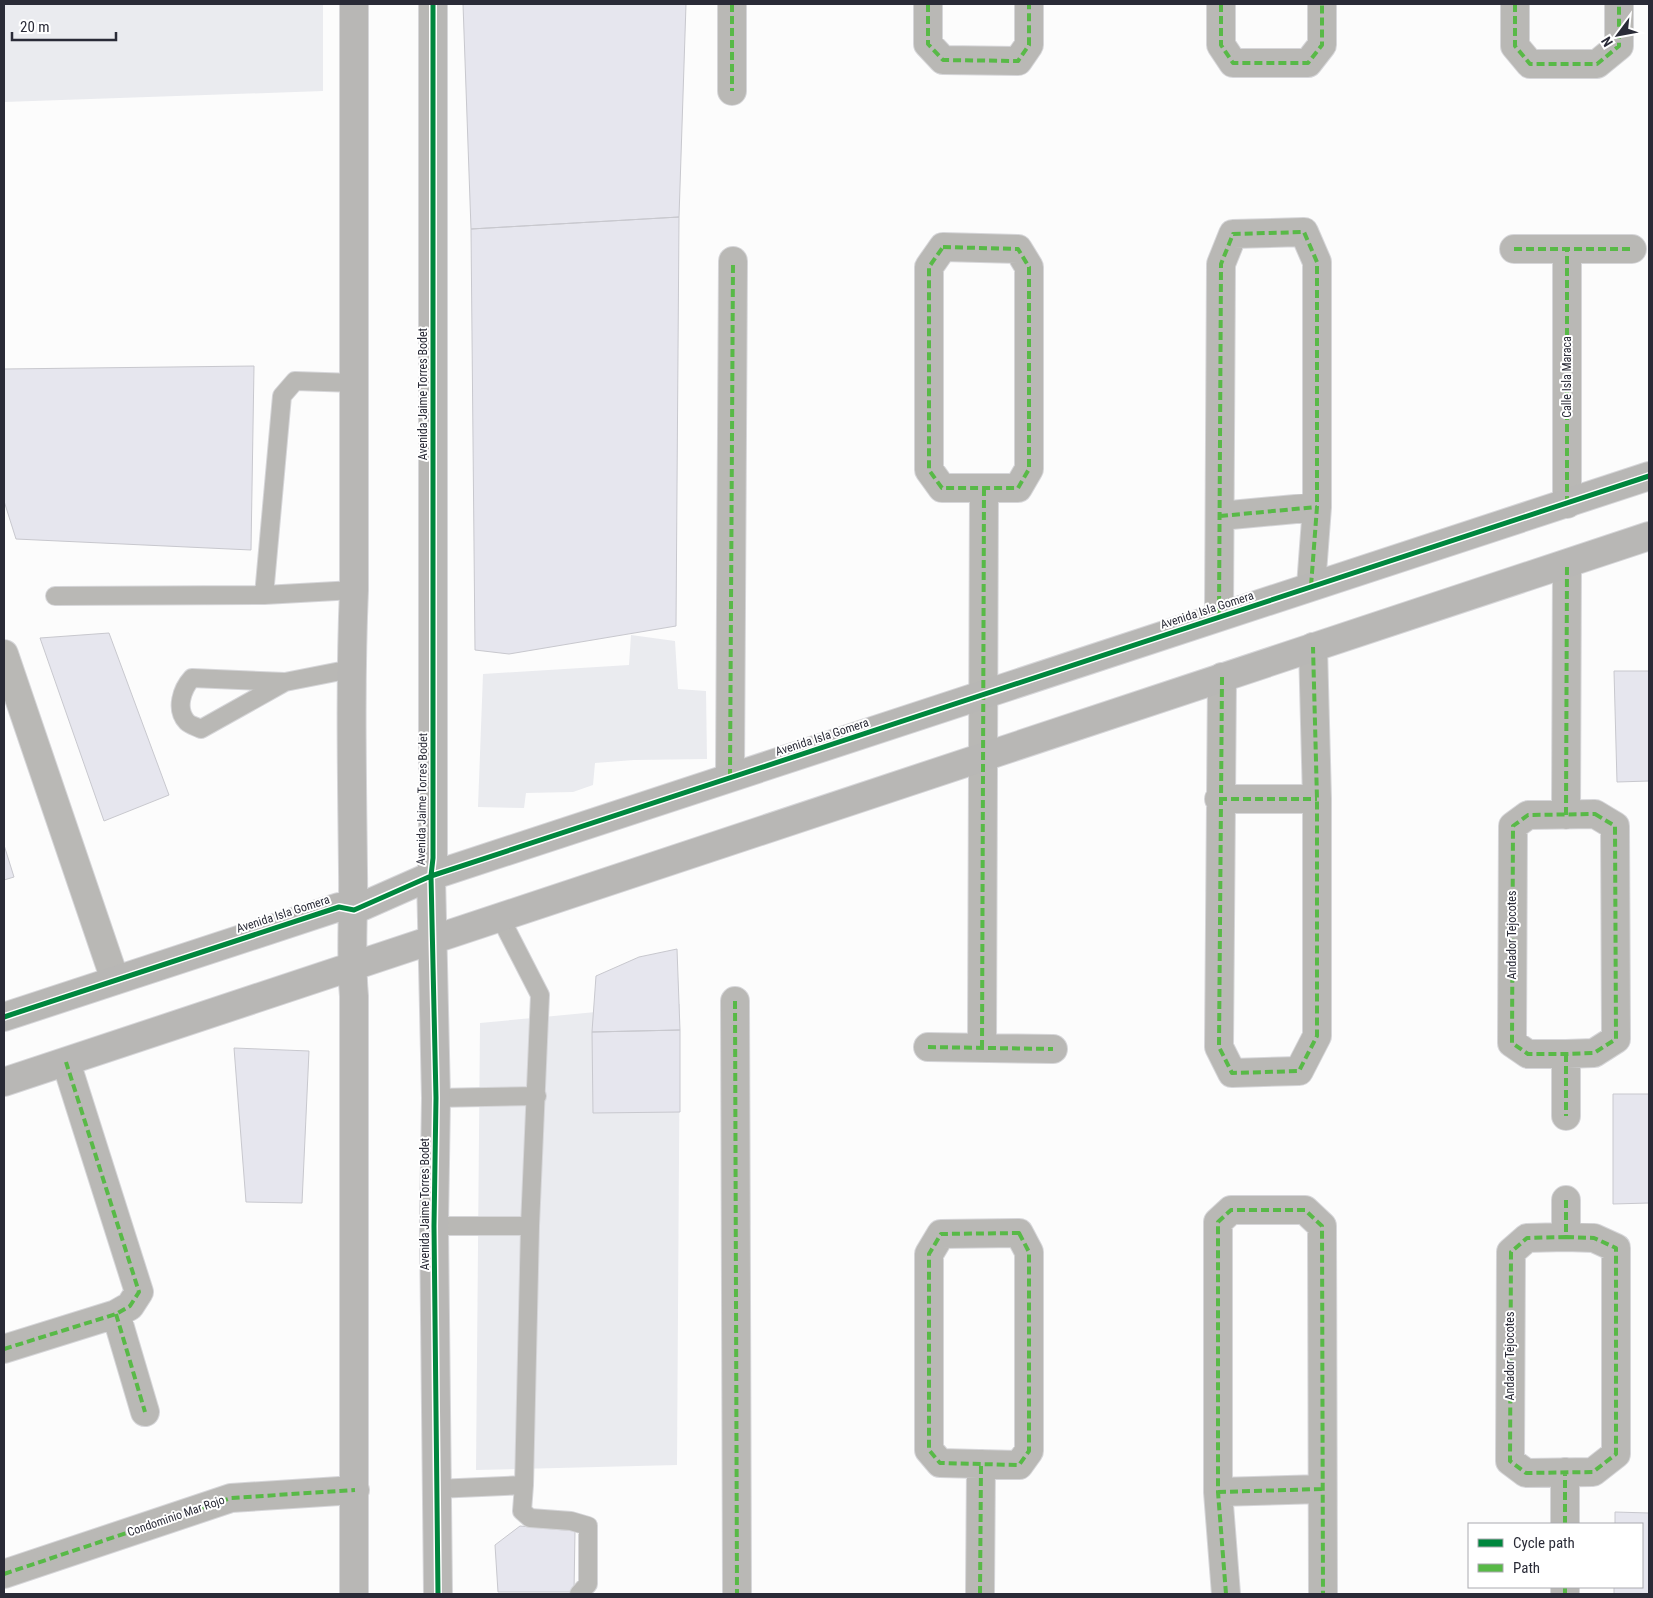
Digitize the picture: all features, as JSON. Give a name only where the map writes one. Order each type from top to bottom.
[{"type":"street","points":[[354,4],[354,590],[350,669],[354,910],[351,967],[354,996],[354,1594]]},
{"type":"street","name":"Avenida Jaime Torres Bodet","points":[[433,4],[433,858],[431,876],[431,940],[436,1098],[434,1226],[438,1594]]},
{"type":"street","points":[[732,4],[732,91]]},
{"type":"street","points":[[928,4],[928,44],[943,60],[1018,61],[1028,45],[1029,4]]},
{"type":"street","points":[[1221,4],[1221,45],[1233,63],[1308,63],[1322,45],[1322,4]]},
{"type":"street","points":[[1515,4],[1515,46],[1530,64],[1597,64],[1619,46],[1619,4]]},
{"type":"street","points":[[1219,616],[1220,264],[1233,234],[1304,232],[1318,262],[1317,507],[1311,586]]},
{"type":"street","points":[[943,247],[1018,249],[1029,267],[1028,470],[1018,488],[984,489],[942,488],[929,470],[929,267],[943,247]]},
{"type":"street","points":[[1514,249],[1632,249]]},
{"type":"street","name":"Calle Isla Maraca","points":[[1567,249],[1567,504]]},
{"type":"street","points":[[730,777],[733,261]]},
{"type":"street","name":"Avenida Isla Gomera","points":[[4,1017],[339,907],[354,910],[431,876],[730,777],[984,696],[1219,616],[1649,476]]},
{"type":"street","points":[[982,1048],[984,489]]},
{"type":"street","points":[[1220,516],[1317,507]]},
{"type":"street","points":[[4,1082],[1649,536]]},
{"type":"street","points":[[1566,814],[1567,564]]},
{"type":"street","points":[[1222,677],[1219,799],[1219,1047],[1232,1073],[1299,1072],[1317,1036],[1317,799],[1313,647]]},
{"type":"street","points":[[4,654],[115,980]]},
{"type":"street","points":[[1219,799],[1317,799]]},
{"type":"street","name":"Andador Tejocotes","points":[[1566,814],[1595,814],[1615,826],[1616,1039],[1594,1053],[1528,1054],[1512,1043],[1513,826],[1528,815],[1566,814]]},
{"type":"street","points":[[735,1001],[737,1594]]},
{"type":"street","points":[[928,1047],[1053,1049]]},
{"type":"street","points":[[1566,1054],[1566,1116]]},
{"type":"street","points":[[4,1349],[116,1314],[130,1306],[139,1292],[66,1062]]},
{"type":"street","points":[[1566,1200],[1566,1237]]},
{"type":"street","points":[[1226,1594],[1218,1492],[1218,1222],[1231,1210],[1305,1210],[1322,1226],[1322,1594]]},
{"type":"street","points":[[1019,1233],[1029,1252],[1029,1451],[1019,1465],[981,1464],[940,1463],[930,1450],[929,1254],[941,1234],[1019,1233]]},
{"type":"street","name":"Andador Tejocotes","points":[[1566,1237],[1594,1238],[1616,1248],[1616,1454],[1593,1472],[1526,1473],[1510,1461],[1511,1252],[1527,1238],[1566,1237]]},
{"type":"street","points":[[116,1314],[146,1412]]},
{"type":"street","points":[[980,1594],[981,1464]]},
{"type":"street","points":[[1565,1472],[1565,1523]]},
{"type":"street","points":[[1218,1492],[1322,1489]]},
{"type":"street","name":"Condominio Mar Rojo","points":[[4,1574],[231,1498],[355,1490]]},
{"type":"lane","points":[[264,595],[282,396],[295,381],[354,383]]},
{"type":"lane","points":[[55,596],[264,595],[354,590]]},
{"type":"lane","points":[[284,682],[201,729],[187,722],[180,708],[184,687],[192,678],[284,682],[350,669]]},
{"type":"lane","points":[[500,917],[540,995],[530,1226],[522,1511],[530,1518],[571,1521],[588,1526],[588,1584],[579,1594]]},
{"type":"lane","points":[[436,1098],[537,1096]]},
{"type":"lane","points":[[434,1226],[530,1226]]},
{"type":"lane","points":[[436,1489],[524,1485]]},
{"type":"shaded area","points":[[4,4],[323,4],[323,91],[4,102]]},
{"type":"shaded area","points":[[631,635],[675,641],[678,689],[706,691],[707,759],[634,760],[595,763],[593,785],[573,792],[526,793],[524,808],[478,807],[483,674],[629,665]]},
{"type":"shaded area","points":[[680,1004],[677,1465],[476,1470],[480,1023]]},
{"type":"building","points":[[463,4],[686,4],[679,217],[471,229]]},
{"type":"building","points":[[679,217],[676,626],[509,654],[475,650],[471,229]]},
{"type":"building","points":[[254,366],[251,550],[16,539],[4,501],[4,369]]},
{"type":"building","points":[[109,633],[169,795],[104,821],[40,638]]},
{"type":"building","points":[[1614,671],[1649,671],[1649,781],[1617,782]]},
{"type":"building","points":[[4,845],[14,877],[4,880]]},
{"type":"building","points":[[677,949],[680,1030],[592,1032],[596,976],[639,957]]},
{"type":"building","points":[[680,1030],[680,1112],[593,1113],[592,1032]]},
{"type":"building","points":[[234,1048],[309,1051],[302,1203],[246,1202]]},
{"type":"building","points":[[1613,1094],[1649,1094],[1649,1203],[1613,1204]]},
{"type":"building","points":[[1615,1512],[1649,1513],[1649,1594],[1614,1594],[1614,1588],[1643,1588],[1643,1523],[1615,1523]]},
{"type":"building","points":[[520,1526],[575,1531],[574,1592],[498,1592],[495,1545]]},
{"type":"marked path","points":[[732,4],[732,91]]},
{"type":"marked path","points":[[928,4],[928,44],[943,60],[1018,61],[1029,45],[1029,4]]},
{"type":"marked path","points":[[1221,4],[1221,45],[1233,63],[1308,63],[1322,45],[1322,4]]},
{"type":"marked path","points":[[1515,4],[1515,46],[1530,64],[1597,64],[1619,46],[1619,4]]},
{"type":"marked path","points":[[1219,616],[1221,264],[1233,234],[1304,232],[1317,262],[1317,507],[1311,586]]},
{"type":"marked path","points":[[943,247],[1018,249],[1029,267],[1029,469],[1018,488],[942,488],[929,470],[929,267],[943,247]]},
{"type":"marked path","points":[[1514,249],[1632,249]]},
{"type":"marked path","points":[[1567,249],[1567,504]]},
{"type":"marked path","points":[[730,777],[733,261]]},
{"type":"marked path","points":[[982,1048],[984,489]]},
{"type":"marked path","points":[[1220,516],[1317,507]]},
{"type":"marked path","points":[[1566,815],[1567,564]]},
{"type":"marked path","points":[[1222,677],[1219,1047],[1232,1073],[1299,1071],[1317,1036],[1317,799],[1313,647]]},
{"type":"marked path","points":[[1219,799],[1317,799]]},
{"type":"marked path","points":[[1595,814],[1615,826],[1616,1039],[1594,1053],[1528,1054],[1512,1043],[1513,826],[1528,815],[1595,814]]},
{"type":"marked path","points":[[735,1001],[737,1594]]},
{"type":"marked path","points":[[928,1047],[1053,1049]]},
{"type":"marked path","points":[[1566,1054],[1566,1116]]},
{"type":"marked path","points":[[4,1349],[116,1314],[130,1306],[139,1292],[66,1062]]},
{"type":"marked path","points":[[1566,1200],[1566,1237]]},
{"type":"marked path","points":[[1226,1594],[1218,1492],[1218,1222],[1231,1210],[1305,1210],[1322,1226],[1323,1594]]},
{"type":"marked path","points":[[1019,1233],[1029,1252],[1029,1451],[1019,1465],[940,1463],[929,1450],[929,1254],[941,1234],[1019,1233]]},
{"type":"marked path","points":[[1566,1237],[1594,1238],[1616,1248],[1616,1454],[1593,1472],[1526,1473],[1510,1461],[1511,1252],[1527,1238],[1566,1237]]},
{"type":"marked path","points":[[116,1314],[145,1412]]},
{"type":"marked path","points":[[980,1594],[981,1464]]},
{"type":"marked path","points":[[1565,1472],[1565,1523]]},
{"type":"marked path","points":[[1218,1492],[1322,1489]]},
{"type":"marked path","points":[[4,1574],[231,1498],[355,1490]]},
{"type":"marked path","points":[[1565,1588],[1565,1594]]},
{"type":"cycle path","points":[[433,4],[433,858],[431,876],[436,1098],[434,1226],[438,1594]]},
{"type":"cycle path","points":[[4,1017],[339,907],[354,910],[431,876],[1649,476]]}]
